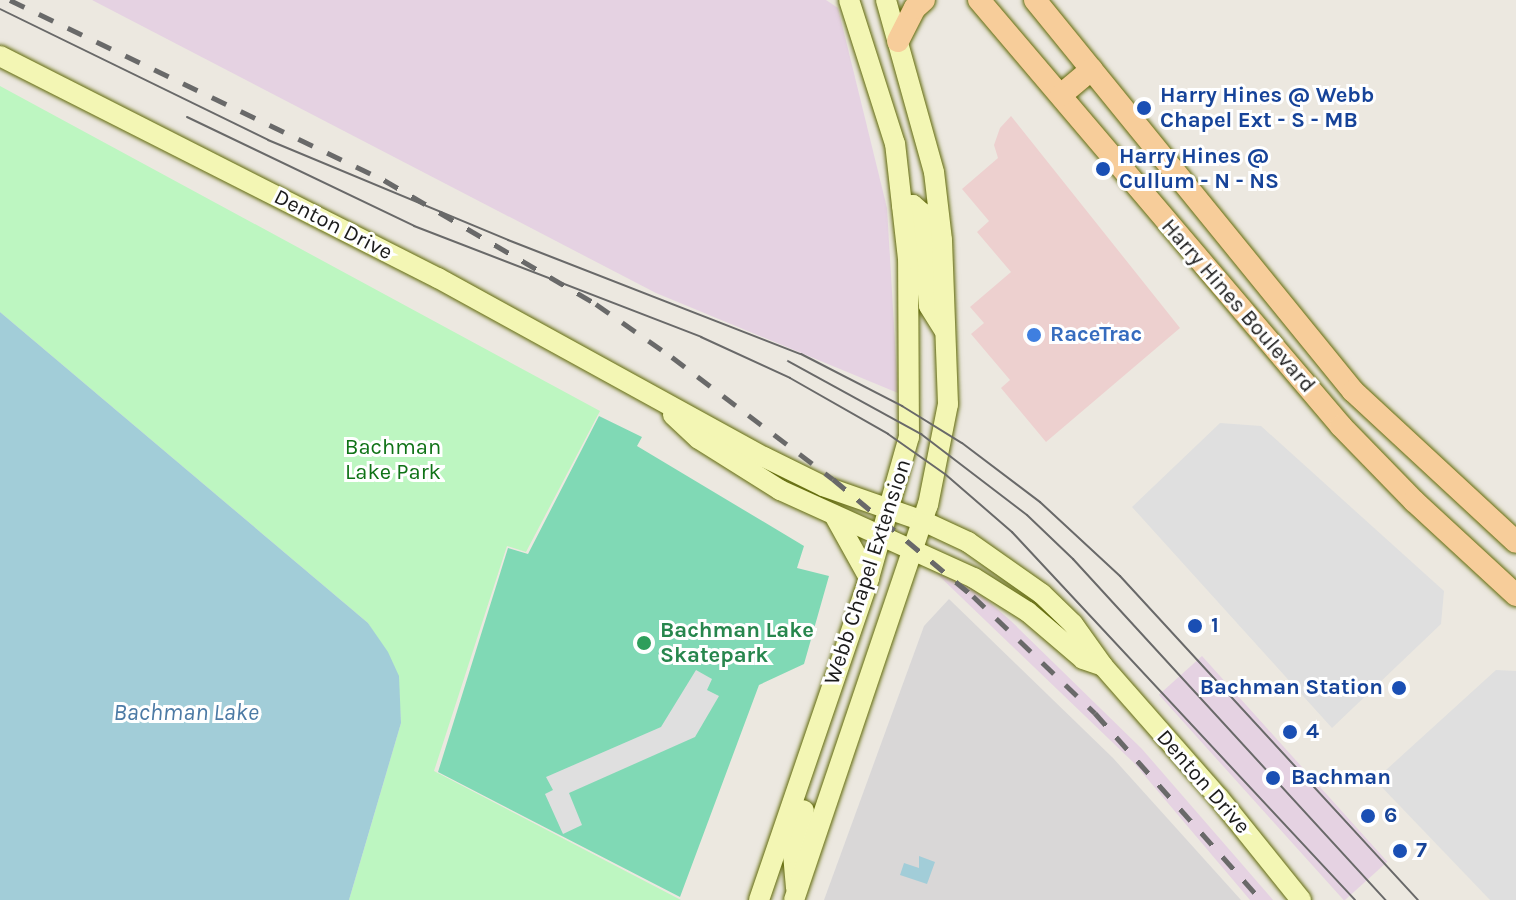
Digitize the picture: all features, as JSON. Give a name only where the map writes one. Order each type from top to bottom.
[{"type":"main road","name":"Webb Chapel Extension","points":[[759,900],[891,510],[904,466],[911,414],[910,289],[895,144],[849,0]]},
{"type":"main road","name":"Webb Chapel Extension","points":[[795,896],[923,521],[935,482],[948,404],[942,240],[934,172],[886,0]]},
{"type":"main road","points":[[898,41],[915,8],[924,0]]},
{"type":"main road","name":"Harry Hines Boulevard","points":[[979,0],[1262,337],[1414,501],[1516,595]]},
{"type":"main road","name":"Harry Hines Boulevard","points":[[1035,0],[1360,399],[1516,542]]},
{"type":"main road","name":"Denton Drive","points":[[0,56],[438,278],[662,404],[708,424],[823,486],[923,521],[968,542],[1042,594],[1073,624],[1103,666],[1219,798],[1301,900]]},
{"type":"main road","points":[[1061,95],[1092,69]]},
{"type":"main road","points":[[902,206],[913,205],[921,212],[929,306],[944,330]]},
{"type":"main road","points":[[1262,337],[1290,315]]},
{"type":"main road","name":"Denton Drive","points":[[662,404],[699,439],[780,490],[912,549],[1002,595],[1054,632],[1083,659],[1103,666]]},
{"type":"main road","points":[[834,515],[869,578]]},
{"type":"main road","points":[[795,896],[793,853],[812,788],[802,772]]},
{"type":"shaded area","points":[[92,0],[826,0],[838,8],[887,208],[898,393],[656,293]]},
{"type":"shaded area","points":[[1011,116],[1180,328],[1046,442],[1001,388],[1010,380],[971,334],[984,323],[970,307],[1011,272],[977,232],[989,221],[962,189],[998,158],[994,145],[1000,128]]},
{"type":"shaded area","points":[[1220,423],[1261,426],[1444,591],[1441,624],[1332,728],[1132,507]]},
{"type":"shaded area","points":[[936,573],[972,587],[1011,621],[1142,749],[1273,900],[1250,900],[1134,763]]},
{"type":"shaded area","points":[[949,599],[1113,758],[1241,900],[824,900],[924,626]]},
{"type":"shaded area","name":"Bachman","points":[[1202,656],[1387,862],[1344,900],[1159,695]]},
{"type":"shaded area","points":[[696,670],[712,679],[707,690],[719,696],[695,737],[569,793],[582,825],[563,834],[545,794],[553,790],[546,777],[661,727]]},
{"type":"shaded area","points":[[1496,670],[1516,671],[1516,900],[1490,900],[1375,780]]},
{"type":"green space","name":"Bachman Lake Park","points":[[0,86],[600,411],[526,552],[507,546],[434,771],[681,900],[349,900],[401,723],[398,675],[368,623],[0,312]]},
{"type":"green space","name":"Bachman Lake Skatepark","points":[[599,416],[642,437],[637,446],[804,546],[797,568],[829,576],[804,664],[759,685],[680,897],[438,772],[508,548],[528,554]]},
{"type":"water","name":"Bachman Lake","points":[[0,312],[368,623],[388,652],[399,676],[401,723],[349,900],[0,900]]},
{"type":"water","points":[[919,856],[935,862],[927,884],[900,875],[904,863],[919,868]]},
{"type":"tram line","points":[[0,9],[268,140],[508,240],[801,354],[902,406],[962,443],[1040,502],[1120,576],[1418,900]]},
{"type":"tram line","points":[[187,117],[414,226],[701,337],[790,378],[888,434],[945,474],[1012,532],[1355,900]]},
{"type":"tram line","points":[[788,361],[921,434],[1027,515],[1073,559],[1386,900]]},
{"type":"railway","points":[[10,0],[384,180],[596,304],[672,357],[833,479],[973,596],[1095,713],[1261,900]]},
{"type":"place","name":"Harry Hines @ Webb Chapel Ext - S - MB","points":[[1144,108]]},
{"type":"place","name":"Harry Hines @ Cullum - N - NS","points":[[1103,169]]},
{"type":"place","name":"RaceTrac","points":[[1034,335]]},
{"type":"place","name":"1","points":[[1195,626]]},
{"type":"place","name":"Bachman Lake Skatepark","points":[[644,643]]},
{"type":"place","name":"Bachman Station","points":[[1399,688]]},
{"type":"place","name":"4","points":[[1290,732]]},
{"type":"place","name":"Bachman","points":[[1273,778]]},
{"type":"place","name":"6","points":[[1368,816]]},
{"type":"place","name":"7","points":[[1400,851]]}]
